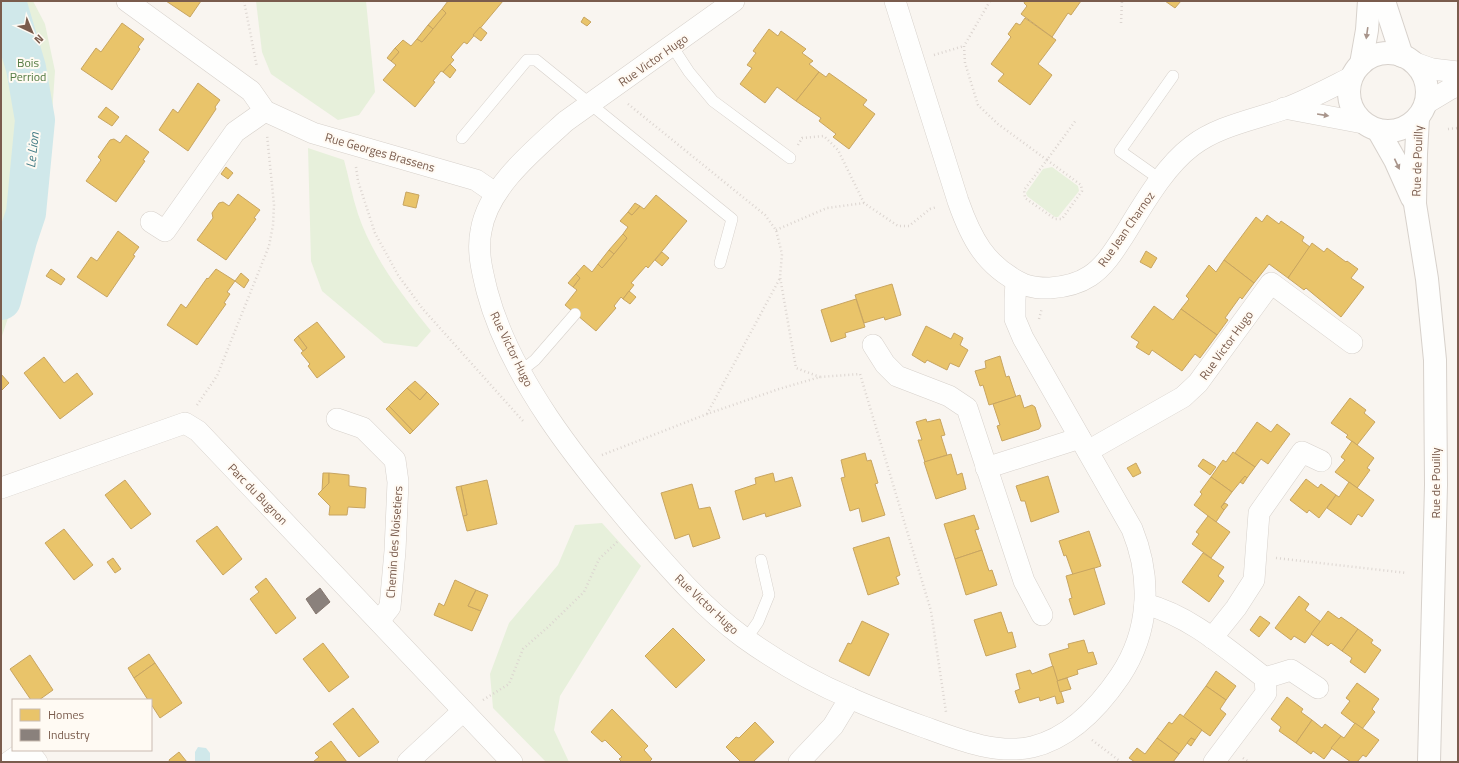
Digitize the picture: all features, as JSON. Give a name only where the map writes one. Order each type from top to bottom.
[{"type":"street","points":[[127,1],[251,91],[265,111],[235,132],[166,231],[151,222]]},
{"type":"street","name":"Rue Victor Hugo","points":[[734,1],[566,121],[542,142],[495,193],[487,209],[481,227],[479,242],[480,260],[489,300],[499,327],[521,371],[544,411],[586,468],[672,572],[702,603],[724,622],[746,639],[788,666],[850,698],[948,736],[990,748],[1011,749],[1031,748],[1053,739],[1086,718],[1101,702],[1126,667],[1134,649],[1142,626],[1146,589],[1139,547],[1132,529],[1022,338],[1016,319],[1016,281]]},
{"type":"street","name":"Rue Jean Charnoz","points":[[896,1],[958,201],[968,228],[976,244],[1003,272],[1016,281],[1038,288],[1056,288],[1074,284],[1090,276],[1104,264],[1160,180],[1176,159],[1193,145],[1217,131],[1284,108],[1320,93],[1357,70]]},
{"type":"street","name":"Rue de Pouilly","points":[[1369,1],[1368,30],[1357,70],[1349,91],[1351,105],[1357,116],[1371,127],[1395,160],[1415,204]]},
{"type":"street","name":"Rue de Pouilly","points":[[1384,1],[1408,60],[1423,75],[1427,90],[1422,111],[1415,204],[1427,279],[1435,360],[1436,493],[1432,697],[1429,762]]},
{"type":"street","points":[[1357,70],[1373,56],[1387,53],[1432,69],[1458,72]]},
{"type":"street","points":[[1422,111],[1450,89],[1458,86]]},
{"type":"street","name":"Rue Jean Charnoz","points":[[1284,108],[1371,127]]},
{"type":"street","name":"Rue Georges Brassens","points":[[265,111],[313,132],[476,180],[495,193]]},
{"type":"street","name":"Rue de Pouilly","points":[[1371,127],[1391,131],[1406,128],[1422,111]]},
{"type":"street","name":"Rue Victor Hugo","points":[[986,468],[1084,444],[1183,397],[1198,383],[1271,283],[1352,344]]},
{"type":"street","points":[[874,345],[885,364],[897,376],[948,396],[966,408],[1024,581],[1042,615]]},
{"type":"street","name":"Chemin des Noisetiers","points":[[337,419],[363,428],[395,460],[398,482],[395,551],[390,607],[379,620]]},
{"type":"street","points":[[1,488],[185,423]]},
{"type":"street","name":"Parc du Bugnon","points":[[185,423],[198,431],[379,620],[463,712],[512,762]]},
{"type":"street","points":[[1212,638],[1236,608],[1254,580],[1259,513],[1302,452],[1321,461]]},
{"type":"street","points":[[1145,604],[1162,608],[1173,613],[1212,638],[1265,678],[1266,693],[1214,762]]},
{"type":"street","points":[[1265,678],[1291,670],[1318,688]]},
{"type":"street","points":[[799,762],[833,726],[850,698]]},
{"type":"street","points":[[408,762],[463,712]]},
{"type":"street","points":[[9,762],[22,753],[33,757],[37,762]]},
{"type":"lane","points":[[672,46],[689,72],[712,101],[790,158]]},
{"type":"lane","points":[[462,138],[526,60],[536,60],[732,219],[720,263]]},
{"type":"lane","points":[[1160,180],[1120,151],[1173,76]]},
{"type":"lane","points":[[521,371],[535,360],[576,314]]},
{"type":"lane","name":"Rue Victor Hugo","points":[[746,639],[758,622],[769,595],[761,560]]},
{"type":"path","points":[[244,1],[258,74]]},
{"type":"path","points":[[990,1],[964,46],[965,63],[978,105],[998,124],[1047,160],[1081,185],[1082,191],[1062,218],[1055,219],[1025,198],[1024,190],[1047,160],[1076,120]]},
{"type":"path","points":[[1121,23],[1122,1]]},
{"type":"path","points":[[185,423],[217,376],[269,246],[273,225],[274,206],[265,111]]},
{"type":"path","points":[[1448,129],[1458,128]]},
{"type":"path","points":[[790,158],[802,138],[824,136],[838,150],[855,188],[864,203],[898,226],[909,226],[930,209],[958,201]]},
{"type":"path","points":[[354,145],[358,181],[375,233],[398,275],[422,308],[528,426]]},
{"type":"path","points":[[776,230],[827,208],[864,203]]},
{"type":"path","points":[[707,414],[780,277]]},
{"type":"path","points":[[1038,288],[1042,300],[1042,308],[1038,323]]},
{"type":"path","points":[[586,468],[597,457],[707,414],[779,389],[820,377],[860,374],[931,611],[948,736]]},
{"type":"path","points":[[463,712],[510,684],[523,649],[584,592],[599,559],[621,537]]},
{"type":"path","points":[[1256,556],[1406,573]]},
{"type":"path","points":[[1087,737],[1121,762]]},
{"type":"green space","name":"Bois Perriod","points":[[1,1],[33,1],[45,24],[55,71],[48,172],[30,252],[1,339]]},
{"type":"green space","points":[[256,1],[366,1],[375,92],[359,115],[338,120],[271,74],[262,52]]},
{"type":"green space","points":[[308,148],[344,160],[358,214],[372,246],[389,276],[431,331],[417,347],[384,343],[322,291],[311,261]]},
{"type":"green space","points":[[1052,167],[1078,186],[1079,191],[1058,217],[1055,217],[1027,196],[1026,193],[1043,169]]},
{"type":"green space","points":[[602,523],[641,566],[560,696],[554,730],[569,762],[546,762],[493,708],[490,674],[509,623],[558,565],[575,525]]},
{"type":"water","points":[[198,747],[206,748],[210,753],[210,762],[195,762],[195,752]]},
{"type":"building: Homes","points":[[166,1],[201,1],[190,17]]},
{"type":"building: Homes","points":[[448,1],[503,1],[467,44],[464,42],[451,57],[454,60],[443,72],[441,71],[433,81],[435,82],[415,107],[383,80],[396,65],[391,61],[399,52],[395,48],[403,40],[411,46],[417,39],[422,42],[446,13],[442,9]]},
{"type":"building: Homes","points":[[1025,1],[1081,1],[1071,15],[1068,13],[1052,37],[1021,14],[1027,6],[1024,3]]},
{"type":"building: Homes","points":[[1165,1],[1181,1],[1175,8]]},
{"type":"building: Homes","points":[[442,9],[446,13],[433,29],[428,25]]},
{"type":"building: Homes","points":[[584,17],[591,22],[587,26],[581,22]]},
{"type":"building: Homes","points":[[1025,18],[1056,40],[1038,64],[1052,75],[1030,105],[998,81],[1004,74],[991,64],[1011,37],[1008,34],[1016,23],[1020,25]]},
{"type":"building: Homes","points":[[122,23],[144,39],[138,47],[140,49],[112,90],[81,69],[96,48],[101,52]]},
{"type":"building: Homes","points":[[428,25],[433,29],[422,42],[417,39]]},
{"type":"building: Homes","points":[[480,27],[487,33],[481,41],[473,35]]},
{"type":"building: Homes","points":[[769,29],[778,36],[781,31],[806,49],[802,53],[813,61],[809,64],[819,72],[796,101],[777,87],[765,103],[740,84],[752,68],[747,65],[756,53],[753,51]]},
{"type":"building: Homes","points":[[395,48],[399,52],[391,61],[387,58]]},
{"type":"building: Homes","points":[[450,64],[456,70],[450,78],[443,72]]},
{"type":"building: Homes","points":[[819,72],[826,77],[829,73],[867,100],[863,105],[875,114],[849,149],[833,137],[836,134],[819,121],[821,118],[796,101]]},
{"type":"building: Homes","points":[[198,83],[220,100],[215,107],[216,109],[188,151],[159,130],[173,109],[178,113]]},
{"type":"building: Homes","points":[[106,107],[119,117],[112,126],[98,117]]},
{"type":"building: Homes","points":[[126,135],[149,152],[143,160],[145,161],[116,202],[86,181],[101,160],[98,157],[110,140],[114,139],[120,143]]},
{"type":"building: Homes","points":[[226,167],[233,173],[228,179],[221,174]]},
{"type":"building: Homes","points":[[406,192],[419,195],[416,208],[403,205]]},
{"type":"building: Homes","points":[[238,194],[260,210],[254,218],[256,219],[226,260],[197,240],[213,218],[212,213],[219,203],[223,202],[229,206]]},
{"type":"building: Homes","points":[[656,195],[687,221],[648,268],[646,266],[631,283],[634,285],[623,299],[621,297],[614,306],[616,308],[596,331],[565,305],[577,290],[573,287],[580,278],[576,274],[584,265],[592,272],[598,264],[602,268],[627,238],[623,234],[628,227],[620,221],[628,212],[632,215],[640,206],[644,209]]},
{"type":"building: Homes","points":[[635,203],[640,206],[632,215],[628,212]]},
{"type":"building: Homes","points":[[1267,215],[1279,224],[1281,221],[1304,237],[1302,241],[1310,247],[1288,278],[1269,264],[1254,283],[1224,260],[1256,217],[1262,222]]},
{"type":"building: Homes","points":[[118,231],[139,247],[133,255],[135,256],[107,297],[77,277],[91,257],[97,261]]},
{"type":"building: Homes","points":[[623,234],[627,238],[614,254],[609,250]]},
{"type":"building: Homes","points":[[1312,243],[1324,252],[1327,248],[1358,269],[1351,278],[1364,287],[1341,317],[1306,288],[1304,290],[1288,278]]},
{"type":"building: Homes","points":[[609,250],[614,254],[602,268],[598,264]]},
{"type":"building: Homes","points":[[1146,251],[1157,258],[1151,268],[1140,262]]},
{"type":"building: Homes","points":[[662,252],[669,258],[662,266],[655,260]]},
{"type":"building: Homes","points":[[1224,260],[1254,283],[1242,299],[1240,297],[1225,318],[1228,320],[1217,335],[1181,309],[1189,299],[1186,296],[1209,265],[1216,272]]},
{"type":"building: Homes","points":[[51,269],[65,279],[61,285],[46,276]]},
{"type":"building: Homes","points":[[216,269],[235,281],[227,292],[230,294],[224,303],[226,304],[197,345],[167,325],[181,304],[186,308],[207,278],[208,279]]},
{"type":"building: Homes","points":[[241,273],[249,280],[244,288],[235,281]]},
{"type":"building: Homes","points":[[576,274],[580,278],[573,287],[568,283]]},
{"type":"building: Homes","points":[[892,284],[901,315],[885,320],[884,317],[864,323],[855,295]]},
{"type":"building: Homes","points":[[629,291],[636,297],[630,304],[623,299]]},
{"type":"building: Homes","points":[[856,299],[865,327],[845,333],[846,337],[831,342],[821,310]]},
{"type":"building: Homes","points":[[1154,306],[1173,320],[1181,309],[1217,335],[1200,358],[1195,354],[1182,371],[1152,350],[1149,355],[1136,347],[1139,342],[1131,337]]},
{"type":"building: Homes","points":[[317,322],[345,357],[317,378],[308,366],[310,364],[301,353],[307,348],[298,336]]},
{"type":"building: Homes","points":[[926,326],[951,339],[954,333],[963,338],[960,345],[968,350],[959,367],[950,363],[947,370],[927,360],[925,363],[912,355]]},
{"type":"building: Homes","points":[[298,336],[307,348],[303,351],[294,340]]},
{"type":"building: Homes","points":[[1000,356],[1006,377],[1009,376],[1016,397],[989,405],[983,385],[980,386],[975,371],[986,368],[985,361]]},
{"type":"building: Homes","points":[[44,357],[64,383],[77,373],[93,394],[60,419],[24,373]]},
{"type":"building: Homes","points":[[1,374],[9,383],[1,391]]},
{"type":"building: Homes","points":[[415,381],[427,392],[420,400],[407,388]]},
{"type":"building: Homes","points":[[407,388],[420,400],[427,392],[439,404],[413,431],[389,406]]},
{"type":"building: Homes","points":[[1020,395],[1024,408],[1032,405],[1035,407],[1041,426],[1039,429],[1002,441],[997,426],[1000,425],[993,404]]},
{"type":"building: Homes","points":[[1350,398],[1366,410],[1364,413],[1375,422],[1357,445],[1346,437],[1348,435],[1331,423]]},
{"type":"building: Homes","points":[[389,406],[413,431],[410,434],[386,409]]},
{"type":"building: Homes","points":[[926,419],[927,422],[940,419],[945,435],[941,436],[947,455],[925,462],[918,440],[922,440],[916,422]]},
{"type":"building: Homes","points":[[1257,422],[1271,432],[1277,424],[1290,434],[1268,464],[1261,459],[1255,467],[1235,453]]},
{"type":"building: Homes","points":[[1352,441],[1374,458],[1367,468],[1370,470],[1357,488],[1335,472],[1345,460],[1341,457]]},
{"type":"building: Homes","points":[[1233,452],[1255,467],[1247,478],[1245,476],[1232,492],[1211,477],[1223,460],[1226,462]]},
{"type":"building: Homes","points":[[865,453],[867,461],[871,460],[878,483],[875,484],[885,515],[862,522],[859,508],[850,511],[841,478],[845,477],[841,460]]},
{"type":"building: Homes","points":[[951,454],[957,475],[962,473],[966,489],[936,499],[924,462]]},
{"type":"building: Homes","points":[[1203,459],[1216,467],[1210,475],[1198,466]]},
{"type":"building: Homes","points":[[1136,463],[1141,473],[1133,477],[1127,468]]},
{"type":"building: Homes","points":[[323,473],[329,473],[329,483],[322,491]]},
{"type":"building: Homes","points":[[329,473],[349,475],[349,486],[366,488],[365,508],[348,507],[347,515],[329,515],[330,506],[318,494],[329,483]]},
{"type":"building: Homes","points":[[773,473],[775,482],[792,477],[801,506],[766,517],[765,513],[743,520],[735,491],[756,484],[755,478]]},
{"type":"building: Homes","points":[[1048,476],[1059,512],[1031,522],[1025,501],[1021,501],[1016,486]]},
{"type":"building: Homes","points":[[1245,476],[1247,478],[1243,484],[1240,482]]},
{"type":"building: Homes","points":[[1211,477],[1232,492],[1221,507],[1224,510],[1216,522],[1194,505],[1202,494],[1200,492]]},
{"type":"building: Homes","points":[[1306,479],[1318,488],[1321,484],[1336,495],[1319,518],[1309,510],[1307,513],[1290,500]]},
{"type":"building: Homes","points":[[125,480],[151,514],[131,529],[105,495]]},
{"type":"building: Homes","points":[[487,480],[497,524],[467,531],[463,516],[467,515],[461,486]]},
{"type":"building: Homes","points":[[1349,482],[1374,500],[1362,517],[1358,514],[1351,525],[1327,508],[1336,495],[1339,497]]},
{"type":"building: Homes","points":[[692,484],[699,509],[710,507],[720,538],[693,547],[689,534],[675,539],[661,493]]},
{"type":"building: Homes","points":[[461,486],[467,515],[463,516],[456,487]]},
{"type":"building: Homes","points":[[1225,503],[1228,505],[1224,510],[1221,507]]},
{"type":"building: Homes","points":[[974,515],[979,529],[975,530],[982,550],[955,559],[944,524]]},
{"type":"building: Homes","points":[[1208,516],[1230,532],[1211,558],[1192,544],[1199,534],[1196,532]]},
{"type":"building: Homes","points":[[217,526],[242,559],[223,575],[196,541]]},
{"type":"building: Homes","points":[[64,529],[93,565],[74,580],[45,543]]},
{"type":"building: Homes","points":[[1089,531],[1101,566],[1073,575],[1059,541]]},
{"type":"building: Homes","points":[[889,537],[900,575],[896,577],[899,584],[868,595],[853,548]]},
{"type":"building: Homes","points":[[982,550],[989,571],[992,570],[997,585],[966,595],[955,559]]},
{"type":"building: Homes","points":[[1203,553],[1224,567],[1218,576],[1224,581],[1209,602],[1182,582]]},
{"type":"building: Homes","points":[[113,558],[121,569],[115,573],[107,562]]},
{"type":"building: Homes","points":[[1094,568],[1105,604],[1074,615],[1069,599],[1072,598],[1066,576]]},
{"type":"building: Homes","points":[[266,578],[296,618],[276,634],[250,599],[259,592],[255,587]]},
{"type":"building: Homes","points":[[455,580],[476,590],[468,606],[481,611],[472,631],[434,615],[439,603],[444,606]]},
{"type":"building: Homes","points":[[476,590],[488,595],[481,611],[468,606]]},
{"type":"building: Homes","points":[[1299,596],[1309,604],[1305,610],[1321,622],[1305,643],[1294,636],[1291,640],[1275,628]]},
{"type":"building: Homes","points":[[1328,611],[1339,619],[1341,617],[1358,629],[1342,651],[1331,643],[1328,646],[1311,634]]},
{"type":"building: Homes","points":[[1001,612],[1008,633],[1012,632],[1016,647],[986,656],[974,620]]},
{"type":"building: Homes","points":[[1260,616],[1270,623],[1259,637],[1250,630]]},
{"type":"building: Homes","points":[[862,621],[889,634],[869,676],[839,661],[848,643],[851,644]]},
{"type":"building: Homes","points":[[673,628],[705,660],[676,688],[645,656]]},
{"type":"building: Homes","points":[[1358,629],[1373,640],[1371,643],[1381,650],[1365,673],[1350,662],[1352,658],[1342,651]]},
{"type":"building: Homes","points":[[1084,640],[1088,653],[1093,652],[1097,664],[1077,670],[1078,674],[1057,681],[1049,654],[1069,648],[1068,644]]},
{"type":"building: Homes","points":[[323,643],[349,677],[329,692],[303,659]]},
{"type":"building: Homes","points":[[149,654],[155,663],[134,678],[128,668]]},
{"type":"building: Homes","points":[[30,655],[53,690],[40,699],[30,699],[10,669]]},
{"type":"building: Homes","points":[[155,663],[182,703],[160,718],[152,706],[152,699],[147,699],[134,678]]},
{"type":"building: Homes","points":[[1053,666],[1064,702],[1057,704],[1055,696],[1040,701],[1039,697],[1019,703],[1015,691],[1020,689],[1016,674],[1030,670],[1032,674]]},
{"type":"building: Homes","points":[[1216,671],[1236,686],[1226,700],[1206,686]]},
{"type":"building: Homes","points":[[1067,678],[1071,689],[1060,692],[1057,681]]},
{"type":"building: Homes","points":[[1357,683],[1379,699],[1372,709],[1375,712],[1362,729],[1341,713],[1350,701],[1346,698]]},
{"type":"building: Homes","points":[[1206,686],[1226,700],[1220,709],[1226,714],[1210,736],[1183,717]]},
{"type":"building: Homes","points":[[1287,697],[1303,709],[1301,712],[1312,720],[1296,743],[1279,731],[1281,727],[1271,719]]},
{"type":"building: Homes","points":[[353,708],[379,742],[359,757],[333,724]]},
{"type":"building: Homes","points":[[612,709],[648,746],[644,750],[652,759],[649,762],[622,762],[619,759],[622,757],[605,740],[602,742],[591,732]]},
{"type":"building: Homes","points":[[1180,714],[1202,730],[1195,740],[1191,738],[1179,754],[1157,738],[1169,722],[1172,724]]},
{"type":"building: Homes","points":[[1312,720],[1322,728],[1325,724],[1341,736],[1324,759],[1313,751],[1311,754],[1296,743]]},
{"type":"building: Homes","points":[[755,722],[774,742],[753,762],[741,762],[726,747],[736,737],[739,738]]},
{"type":"building: Homes","points":[[1355,723],[1379,740],[1366,757],[1363,755],[1357,762],[1351,762],[1331,748],[1341,736],[1344,738]]},
{"type":"building: Homes","points":[[1157,738],[1179,754],[1173,762],[1135,762],[1129,758],[1137,748],[1145,754]]},
{"type":"building: Homes","points":[[1191,738],[1195,740],[1191,746],[1187,743]]},
{"type":"building: Homes","points":[[331,741],[347,762],[313,762],[319,757],[315,753]]},
{"type":"building: Homes","points":[[179,752],[187,762],[170,762],[169,760]]},
{"type":"building: Industry","points":[[320,588],[330,602],[316,614],[306,599]]},
{"type":"waterway","name":"Le Lion","points":[[1,300],[26,213],[35,120],[26,68],[6,1]]}]
